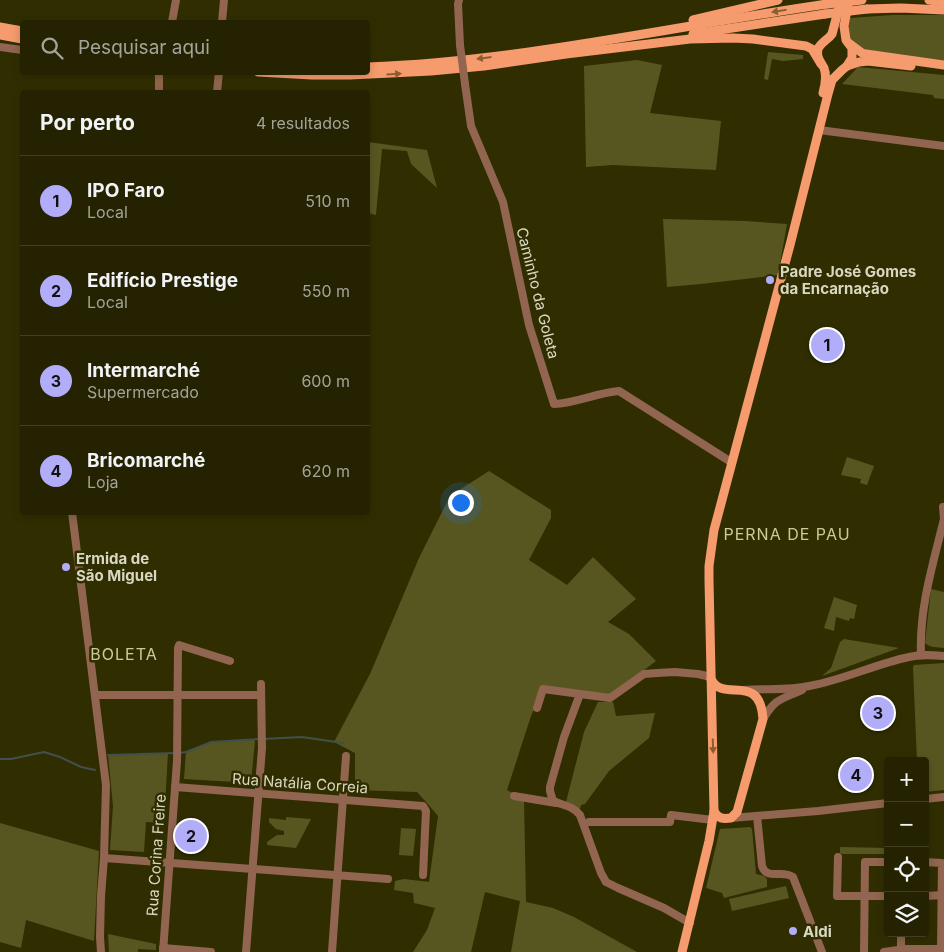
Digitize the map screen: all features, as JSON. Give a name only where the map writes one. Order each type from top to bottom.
[{"type":"main road","points":[[550,49],[675,24],[778,0]]},
{"type":"main road","points":[[798,215],[806,165],[826,82],[818,49],[829,38],[834,29],[841,0]]},
{"type":"main road","points":[[682,952],[713,820],[709,566],[715,522],[798,215],[832,80],[845,68],[852,58],[853,53],[844,26],[849,0]]},
{"type":"main road","points":[[370,67],[437,63],[550,49],[862,0]]},
{"type":"main road","points":[[930,0],[944,2]]},
{"type":"main road","points":[[601,50],[714,30],[825,14],[868,9],[909,8],[944,10]]},
{"type":"main road","points":[[0,27],[20,31]]},
{"type":"main road","points":[[0,35],[20,39]]},
{"type":"main road","points":[[829,38],[839,37],[866,54],[944,65]]},
{"type":"main road","points":[[370,75],[484,66],[690,39],[753,39],[798,44],[810,47],[823,66],[831,72],[859,62],[868,61],[944,70]]},
{"type":"main road","points":[[312,75],[368,75]]},
{"type":"main road","points":[[711,678],[715,686],[722,689],[744,690],[752,693],[760,703],[763,719],[735,814],[718,823],[713,820]]},
{"type":"main road","points":[[712,698],[722,689]]},
{"type":"main road","points":[[713,820],[718,817],[729,818]]},
{"type":"street","points":[[172,20],[176,0]]},
{"type":"street","points":[[222,20],[224,0]]},
{"type":"street","name":"Caminho da Goleta","points":[[459,0],[460,45],[471,126],[503,202],[528,325],[554,404],[564,404],[605,392],[619,391],[731,462]]},
{"type":"street","points":[[0,46],[20,50]]},
{"type":"street","points":[[159,75],[159,90]]},
{"type":"street","points":[[217,89],[219,75]]},
{"type":"street","points":[[820,130],[944,146]]},
{"type":"street","points":[[920,655],[924,599],[944,519],[943,507]]},
{"type":"street","points":[[72,515],[106,784],[101,896],[101,952]]},
{"type":"street","name":"Rua Corina Freire","points":[[163,950],[177,755],[178,648],[179,645],[230,661]]},
{"type":"street","points":[[763,719],[775,702],[810,686],[910,657],[920,655],[944,656]]},
{"type":"street","points":[[537,708],[543,689],[610,698],[644,674],[698,674],[711,678]]},
{"type":"street","points":[[246,952],[262,746],[261,684]]},
{"type":"street","points":[[744,690],[788,689],[810,686]]},
{"type":"street","points":[[559,803],[553,800],[550,787],[564,737],[580,694]]},
{"type":"street","points":[[95,695],[261,695]]},
{"type":"street","points":[[332,952],[346,756]]},
{"type":"street","name":"Rua Natália Correia","points":[[175,787],[422,806],[426,811],[423,874]]},
{"type":"street","points":[[514,796],[559,803],[576,810],[580,815],[606,882],[664,908],[690,923]]},
{"type":"street","points":[[929,799],[944,797]]},
{"type":"street","points":[[740,802],[745,813],[755,817]]},
{"type":"street","points":[[729,818],[884,803]]},
{"type":"street","points":[[589,822],[670,822],[671,815],[713,820]]},
{"type":"street","points":[[755,817],[764,871],[770,874],[786,874],[793,878],[822,952]]},
{"type":"street","points":[[838,857],[837,896],[884,896]]},
{"type":"street","points":[[104,858],[388,879]]},
{"type":"street","points":[[864,952],[865,862],[884,862]]},
{"type":"street","points":[[884,952],[901,949],[943,949],[942,863],[929,862]]},
{"type":"street","points":[[929,896],[943,895]]},
{"type":"street","points":[[901,937],[901,949]]},
{"type":"street","points":[[163,950],[211,952]]},
{"type":"shaded area","points":[[893,15],[944,15],[944,62],[870,52],[858,47],[851,40],[848,31],[850,18]]},
{"type":"shaded area","points":[[768,52],[803,55],[803,59],[783,61],[772,59],[768,80],[764,79]]},
{"type":"shaded area","points":[[637,60],[662,65],[650,113],[721,121],[716,170],[613,165],[586,167],[584,66]]},
{"type":"shaded area","points":[[858,67],[944,75],[944,99],[934,98],[933,95],[842,84]]},
{"type":"shaded area","points":[[370,142],[427,150],[437,188],[411,164],[407,151],[382,149],[376,215],[370,214]]},
{"type":"shaded area","points":[[663,219],[787,224],[778,275],[667,287]]},
{"type":"shaded area","points":[[847,457],[874,466],[867,485],[860,483],[861,479],[841,475]]},
{"type":"shaded area","points":[[489,471],[551,510],[551,518],[529,560],[567,585],[593,557],[636,599],[608,622],[629,634],[656,661],[611,695],[544,686],[531,716],[507,790],[524,800],[526,902],[553,908],[574,917],[637,952],[511,952],[520,901],[485,892],[471,952],[413,952],[427,930],[435,908],[414,903],[413,893],[394,890],[395,881],[404,879],[429,882],[438,816],[417,792],[355,790],[355,753],[334,742],[370,674],[419,558],[450,496]]},
{"type":"shaded area","points":[[931,589],[944,592],[944,648],[931,647],[925,643]]},
{"type":"shaded area","points":[[834,597],[857,605],[854,619],[850,618],[849,621],[836,617],[834,631],[824,628]]},
{"type":"shaded area","points":[[844,639],[899,648],[822,676],[831,668],[840,642]]},
{"type":"shaded area","points":[[944,663],[944,790],[929,792],[929,757],[917,757],[914,665]]},
{"type":"shaded area","points":[[598,702],[613,702],[616,716],[655,713],[649,738],[609,771],[585,804],[581,805],[580,809],[566,802],[584,732]]},
{"type":"shaded area","points":[[255,740],[251,783],[184,779],[186,752],[211,742]]},
{"type":"shaded area","points":[[168,753],[164,823],[146,822],[144,852],[110,850],[113,806],[108,755]]},
{"type":"shaded area","points":[[286,817],[311,819],[296,848],[267,845],[267,842],[277,835],[284,835],[284,831],[276,829],[269,822],[269,818],[286,820]]},
{"type":"shaded area","points":[[0,823],[99,851],[94,941],[26,920],[21,948],[0,942]]},
{"type":"shaded area","points":[[750,827],[752,829],[756,874],[767,879],[767,887],[724,898],[722,893],[706,888],[720,829]]},
{"type":"shaded area","points":[[401,828],[416,829],[413,856],[399,855]]},
{"type":"shaded area","points":[[840,847],[884,848],[884,854],[840,853]]},
{"type":"shaded area","points":[[786,886],[789,898],[732,911],[729,899]]},
{"type":"shaded area","points":[[108,934],[156,944],[156,950],[138,949],[138,952],[109,952]]},
{"type":"waterway","points":[[263,739],[302,737],[343,743]]},
{"type":"waterway","points":[[180,753],[211,742],[258,739]]},
{"type":"waterway","points":[[0,759],[11,759],[44,752],[81,767],[95,770]]},
{"type":"waterway","points":[[108,755],[175,753]]},
{"type":"place","name":"Padre José Gomes da Encarnação","points":[[770,280]]},
{"type":"place","name":"IPO Faro","points":[[827,345]]},
{"type":"place","name":"Ermida de São Miguel","points":[[66,567]]},
{"type":"place","name":"Intermarché","points":[[878,713]]},
{"type":"place","name":"Bricomarché","points":[[856,775]]},
{"type":"place","name":"Edifício Prestige","points":[[191,836]]},
{"type":"place","name":"Aldi","points":[[793,931]]},
{"type":"district","name":"PERNA DE PAU","points":[[787,534]]},
{"type":"district","name":"BOLETA","points":[[124,654]]}]
